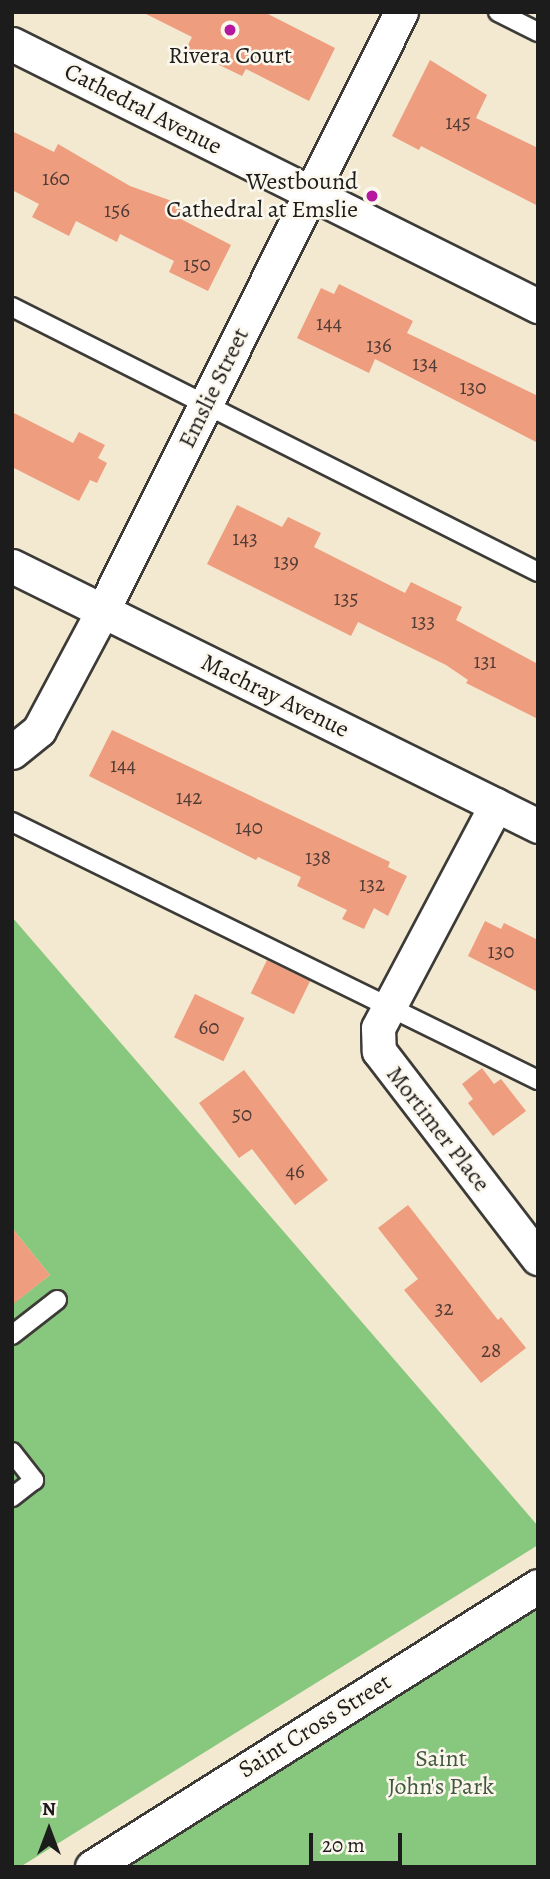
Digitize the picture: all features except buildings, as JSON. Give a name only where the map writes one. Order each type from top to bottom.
[{"type":"street","name":"Emslie Street","points":[[12,752],[39,730],[103,610],[401,12]]},
{"type":"street","name":"Cathedral Avenue","points":[[12,44],[538,306]]},
{"type":"street","name":"Machray Avenue","points":[[12,566],[538,826]]},
{"type":"street","name":"Mortimer Place","points":[[496,805],[378,1028],[379,1052],[538,1258]]},
{"type":"street","name":"Saint Cross Street","points":[[92,1867],[538,1586]]},
{"type":"lane","points":[[498,12],[538,32]]},
{"type":"lane","points":[[12,307],[538,572]]},
{"type":"lane","points":[[12,822],[538,1080]]},
{"type":"lane","points":[[12,1335],[57,1300]]},
{"type":"lane","points":[[12,1452],[34,1480],[12,1497]]},
{"type":"green space","points":[[12,917],[538,1526],[538,1545],[20,1867],[12,1867],[12,1299],[18,1300],[50,1275],[12,1228]]},
{"type":"green space","name":"Saint John's Park","points":[[538,1603],[538,1867],[107,1867]]},
{"type":"place","name":"Rivera Court","points":[[230,30]]},
{"type":"place","name":"Westbound Cathedral at Emslie","points":[[372,196]]}]
